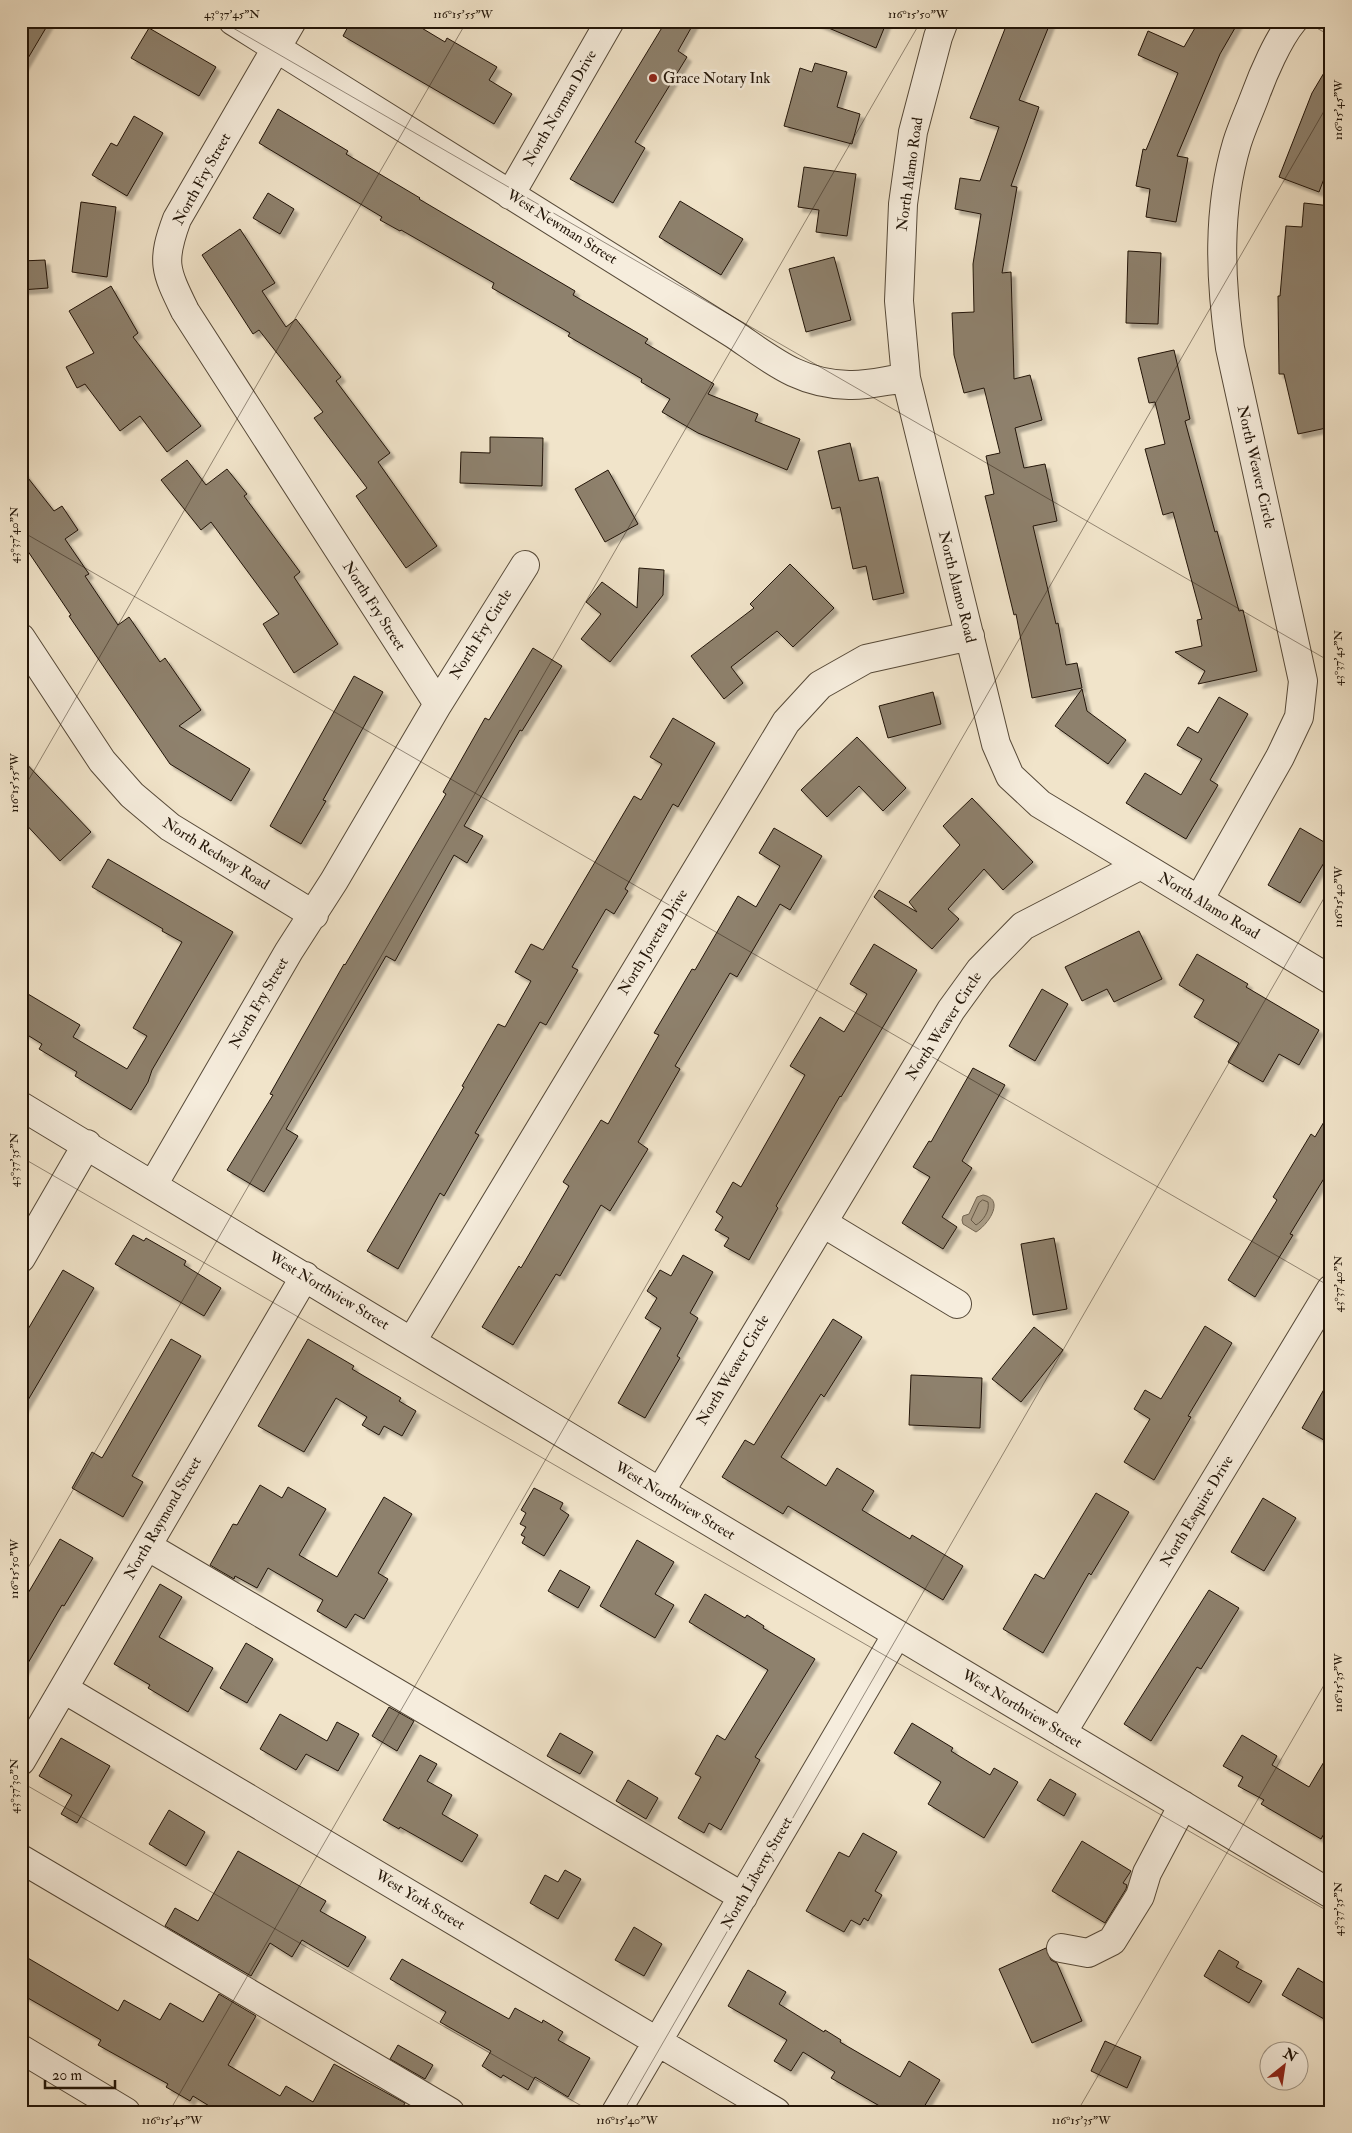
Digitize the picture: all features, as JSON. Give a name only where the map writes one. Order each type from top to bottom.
[{"type":"street","name":"West Newman Street","points":[[233,21],[735,335],[791,373],[819,381],[850,385],[906,378]]},
{"type":"street","name":"North Fry Street","points":[[153,1185],[438,704],[184,311],[172,286],[166,263],[169,242],[177,219],[292,21]]},
{"type":"street","name":"North Norman Drive","points":[[510,195],[610,21]]},
{"type":"street","name":"North Alamo Road","points":[[944,21],[913,132],[903,204],[899,301],[906,378],[996,744],[1010,776],[1040,804],[1331,980]]},
{"type":"street","name":"North Weaver Circle","points":[[1199,900],[1280,757],[1299,716],[1303,681],[1230,348],[1223,302],[1220,251],[1225,202],[1237,143],[1262,77],[1293,21]]},
{"type":"street","name":"North Fry Circle","points":[[438,704],[525,565]]},
{"type":"street","name":"North Joretta Drive","points":[[412,1341],[786,722],[820,685],[866,659],[970,636]]},
{"type":"street","name":"North Redway Road","points":[[21,638],[102,761],[132,795],[170,827],[314,915]]},
{"type":"street","name":"North Weaver Circle","points":[[660,1492],[951,1010],[980,970],[1023,926],[1141,865]]},
{"type":"street","name":"West Northview Street","points":[[21,1106],[1331,1894]]},
{"type":"street","points":[[21,1258],[87,1144]]},
{"type":"street","points":[[823,1222],[958,1304]]},
{"type":"street","name":"North Raymond Street","points":[[21,1761],[305,1276]]},
{"type":"street","name":"North Esquire Drive","points":[[1062,1733],[1322,1324],[1331,1289]]},
{"type":"street","points":[[147,1546],[743,1897]]},
{"type":"street","name":"North Liberty Street","points":[[616,2112],[897,1634]]},
{"type":"street","name":"West York Street","points":[[64,1688],[776,2112]]},
{"type":"street","points":[[1061,1948],[1088,1953],[1112,1941],[1140,1896],[1147,1873],[1183,1805]]},
{"type":"street","points":[[21,1859],[450,2112]]},
{"type":"street","points":[[21,2049],[126,2112]]},
{"type":"water","points":[[983,1195],[990,1197],[994,1207],[990,1218],[976,1232],[963,1224],[962,1220],[963,1216],[969,1214],[977,1197]]},
{"type":"building","points":[[21,21],[50,21],[21,70]]},
{"type":"building","points":[[351,21],[410,21],[445,42],[447,38],[497,67],[489,80],[512,94],[494,124],[343,36]]},
{"type":"building","points":[[666,21],[695,21],[678,51],[687,57],[635,142],[645,148],[613,203],[570,179]]},
{"type":"building","points":[[812,21],[887,21],[876,48]]},
{"type":"building","points":[[1008,21],[1051,21],[1019,100],[1039,107],[1011,186],[1017,187],[1002,273],[1011,272],[1014,379],[1030,375],[1042,420],[1015,428],[1024,468],[1045,464],[1057,521],[1033,526],[1056,624],[1058,623],[1066,665],[1077,663],[1082,688],[1032,698],[1016,614],[1014,615],[985,496],[994,494],[986,456],[1000,453],[984,388],[964,393],[954,355],[952,313],[974,312],[973,264],[981,214],[955,209],[960,178],[980,181],[999,127],[970,118]]},
{"type":"building","points":[[1199,21],[1239,21],[1220,54],[1177,156],[1188,158],[1176,222],[1146,217],[1150,189],[1136,186],[1143,149],[1146,150],[1178,73],[1138,55],[1148,31],[1184,47]]},
{"type":"building","points":[[149,28],[216,67],[199,96],[131,58]]},
{"type":"building","points":[[1331,61],[1331,160],[1319,192],[1279,177],[1312,93]]},
{"type":"building","points":[[815,63],[847,72],[837,107],[860,114],[852,144],[784,126],[800,68],[812,72]]},
{"type":"building","points":[[278,109],[348,151],[346,154],[575,291],[573,295],[648,339],[645,343],[714,384],[708,394],[758,414],[755,421],[800,439],[787,470],[698,433],[662,412],[670,399],[641,382],[642,379],[568,336],[570,333],[492,288],[494,283],[380,220],[382,217],[259,143]]},
{"type":"building","points":[[134,116],[163,133],[127,196],[92,175],[111,143],[117,146]]},
{"type":"building","points":[[804,167],[856,174],[847,236],[816,232],[819,210],[798,207]]},
{"type":"building","points":[[268,193],[294,209],[280,234],[253,218]]},
{"type":"building","points":[[680,201],[743,239],[721,275],[659,237]]},
{"type":"building","points":[[81,202],[116,207],[107,277],[72,272]]},
{"type":"building","points":[[1304,203],[1331,206],[1331,260],[1328,296],[1331,296],[1331,427],[1298,434],[1284,374],[1279,374],[1278,296],[1280,296],[1286,226],[1302,227]]},
{"type":"building","points":[[240,229],[275,283],[262,291],[286,327],[296,319],[341,377],[336,381],[390,453],[378,462],[437,546],[406,568],[356,496],[367,488],[314,418],[323,412],[259,330],[253,334],[202,255]]},
{"type":"building","points":[[1128,251],[1161,253],[1158,324],[1126,323]]},
{"type":"building","points":[[834,257],[851,320],[806,332],[789,269]]},
{"type":"building","points":[[45,260],[48,288],[21,290],[21,261]]},
{"type":"building","points":[[111,286],[138,333],[133,337],[201,426],[167,452],[140,416],[120,431],[85,384],[77,388],[66,367],[94,353],[69,311]]},
{"type":"building","points":[[1174,350],[1190,419],[1185,421],[1239,611],[1243,610],[1257,671],[1198,684],[1205,671],[1175,652],[1202,646],[1197,620],[1202,619],[1173,512],[1163,515],[1145,449],[1165,444],[1155,402],[1149,403],[1138,358]]},
{"type":"building","points":[[490,437],[543,438],[542,486],[460,483],[461,452],[490,453]]},
{"type":"building","points":[[850,443],[859,481],[878,477],[904,593],[873,600],[866,566],[853,569],[840,507],[832,509],[818,451]]},
{"type":"building","points":[[187,460],[206,485],[227,469],[247,494],[244,496],[300,572],[294,577],[338,644],[294,673],[263,624],[279,614],[211,522],[201,530],[161,480]]},
{"type":"building","points":[[21,469],[54,511],[62,506],[78,530],[65,539],[89,574],[85,576],[118,625],[129,617],[160,662],[165,658],[201,710],[179,726],[250,769],[231,801],[170,764],[69,616],[71,615],[21,541]]},
{"type":"building","points":[[608,470],[638,524],[605,542],[575,489]]},
{"type":"building","points":[[790,564],[834,608],[793,647],[777,631],[731,667],[743,683],[724,699],[691,656],[754,608],[750,604]]},
{"type":"building","points":[[639,568],[664,570],[663,595],[610,662],[581,639],[601,614],[586,602],[602,582],[637,608]]},
{"type":"building","points":[[533,648],[562,666],[522,731],[520,730],[464,826],[483,836],[467,863],[454,855],[395,961],[386,956],[286,1129],[298,1136],[264,1192],[227,1170],[273,1095],[270,1094],[344,964],[446,794],[443,792],[485,718],[489,720]]},
{"type":"building","points":[[354,676],[383,692],[323,800],[326,801],[301,844],[270,826]]},
{"type":"building","points":[[1082,689],[1087,711],[1126,740],[1108,764],[1055,726]]},
{"type":"building","points":[[933,692],[941,724],[888,738],[879,706]]},
{"type":"building","points":[[1219,697],[1248,714],[1210,780],[1218,785],[1186,839],[1126,803],[1145,773],[1181,795],[1202,759],[1177,745],[1188,727],[1198,733]]},
{"type":"building","points":[[673,718],[715,743],[678,807],[673,804],[625,889],[628,891],[614,914],[606,909],[572,967],[578,970],[546,1025],[540,1022],[475,1133],[479,1135],[444,1196],[440,1193],[398,1269],[367,1251],[464,1087],[462,1086],[498,1024],[505,1027],[531,981],[515,972],[531,944],[543,950],[634,796],[641,800],[662,764],[650,757]]},
{"type":"building","points":[[857,737],[906,788],[883,811],[859,786],[827,817],[801,790]]},
{"type":"building","points":[[21,758],[91,832],[60,861],[21,819]]},
{"type":"building","points":[[972,798],[1033,862],[1003,890],[984,869],[948,909],[959,919],[932,949],[874,897],[879,890],[917,912],[909,902],[960,845],[943,826]]},
{"type":"building","points":[[774,828],[822,856],[790,910],[780,904],[737,977],[730,973],[675,1066],[680,1069],[638,1142],[648,1149],[610,1211],[601,1205],[560,1276],[556,1274],[513,1345],[482,1327],[519,1266],[521,1268],[569,1186],[563,1182],[601,1120],[608,1124],[659,1035],[654,1033],[692,969],[695,970],[738,896],[756,907],[780,866],[759,853]]},
{"type":"building","points":[[1300,828],[1331,846],[1331,851],[1300,903],[1268,885]]},
{"type":"building","points":[[108,859],[233,932],[152,1070],[148,1082],[131,1110],[75,1076],[77,1072],[39,1049],[42,1044],[21,1031],[21,1006],[28,994],[80,1025],[73,1037],[127,1069],[147,1036],[133,1028],[182,942],[92,887]]},
{"type":"building","points":[[1139,931],[1162,979],[1114,1002],[1107,989],[1082,1001],[1065,967]]},
{"type":"building","points":[[874,944],[917,970],[776,1206],[778,1208],[749,1260],[724,1246],[729,1238],[715,1230],[723,1217],[716,1212],[733,1182],[741,1187],[805,1075],[790,1066],[820,1017],[844,1032],[867,994],[850,984]]},
{"type":"building","points":[[1197,954],[1248,984],[1246,987],[1319,1030],[1299,1065],[1279,1054],[1263,1082],[1228,1062],[1239,1043],[1194,1017],[1204,1000],[1179,985]]},
{"type":"building","points":[[1042,989],[1068,1004],[1035,1061],[1009,1046]]},
{"type":"building","points":[[973,1068],[1005,1085],[962,1161],[972,1168],[942,1217],[957,1227],[943,1249],[902,1223],[930,1177],[913,1167],[929,1141],[931,1142]]},
{"type":"building","points":[[1331,1110],[1331,1167],[1290,1234],[1293,1235],[1255,1297],[1228,1280],[1277,1200],[1273,1197],[1311,1134],[1315,1137]]},
{"type":"building","points":[[133,1235],[144,1241],[146,1238],[186,1261],[184,1265],[221,1288],[204,1316],[115,1264]]},
{"type":"building","points":[[1054,1238],[1067,1309],[1033,1315],[1021,1244]]},
{"type":"building","points":[[683,1255],[713,1272],[690,1313],[698,1318],[677,1356],[680,1358],[645,1418],[618,1403],[661,1328],[645,1318],[657,1298],[647,1291],[660,1270],[671,1276]]},
{"type":"building","points":[[63,1270],[94,1288],[21,1412],[21,1341]]},
{"type":"building","points":[[833,1319],[862,1337],[824,1397],[821,1394],[781,1457],[826,1486],[837,1468],[874,1491],[862,1510],[910,1539],[912,1535],[963,1566],[943,1600],[788,1506],[783,1514],[722,1477],[745,1440],[754,1445]]},
{"type":"building","points":[[1205,1326],[1232,1343],[1188,1416],[1191,1417],[1154,1480],[1124,1462],[1150,1419],[1134,1409],[1145,1390],[1161,1399]]},
{"type":"building","points":[[1034,1327],[1063,1350],[1021,1402],[992,1379]]},
{"type":"building","points":[[171,1339],[201,1356],[132,1476],[143,1482],[123,1517],[72,1488],[92,1452],[102,1458]]},
{"type":"building","points":[[308,1339],[354,1366],[352,1369],[401,1398],[399,1401],[416,1411],[402,1436],[384,1426],[379,1435],[362,1425],[367,1417],[336,1398],[304,1452],[258,1426]]},
{"type":"building","points":[[911,1375],[982,1378],[980,1428],[909,1425]]},
{"type":"building","points":[[1331,1377],[1331,1444],[1302,1428]]},
{"type":"building","points":[[260,1485],[282,1498],[288,1487],[326,1509],[299,1555],[337,1577],[384,1497],[412,1514],[378,1573],[388,1579],[364,1619],[355,1614],[346,1628],[317,1611],[323,1600],[268,1568],[257,1588],[235,1576],[234,1579],[210,1565],[233,1524],[237,1525]]},
{"type":"building","points":[[534,1488],[563,1503],[560,1509],[569,1515],[544,1556],[522,1543],[525,1537],[521,1535],[526,1527],[520,1524],[526,1513],[521,1510]]},
{"type":"building","points":[[1096,1493],[1129,1512],[1091,1575],[1089,1573],[1043,1653],[1003,1629],[1035,1574],[1044,1579]]},
{"type":"building","points":[[1263,1498],[1296,1518],[1264,1571],[1231,1552]]},
{"type":"building","points":[[60,1539],[93,1558],[64,1606],[62,1605],[21,1675],[21,1605]]},
{"type":"building","points":[[637,1540],[674,1562],[655,1594],[674,1605],[655,1638],[600,1606]]},
{"type":"building","points":[[560,1570],[590,1587],[578,1608],[548,1591]]},
{"type":"building","points":[[160,1584],[182,1597],[159,1637],[213,1668],[188,1712],[148,1688],[150,1685],[114,1664]]},
{"type":"building","points":[[1209,1590],[1239,1608],[1201,1669],[1197,1667],[1151,1741],[1124,1724]]},
{"type":"building","points":[[705,1594],[745,1618],[747,1615],[764,1626],[763,1628],[815,1659],[755,1757],[760,1760],[721,1830],[709,1823],[704,1833],[678,1818],[701,1777],[695,1774],[717,1735],[725,1740],[768,1670],[689,1622]]},
{"type":"building","points":[[246,1643],[273,1659],[247,1703],[220,1688]]},
{"type":"building","points":[[389,1707],[414,1721],[397,1751],[372,1736]]},
{"type":"building","points":[[280,1714],[327,1741],[337,1722],[359,1734],[338,1771],[306,1754],[296,1770],[260,1749]]},
{"type":"building","points":[[912,1723],[953,1748],[951,1751],[990,1775],[994,1768],[1018,1782],[984,1838],[928,1804],[941,1782],[894,1753]]},
{"type":"building","points":[[560,1733],[593,1752],[580,1774],[547,1756]]},
{"type":"building","points":[[1242,1735],[1277,1756],[1272,1765],[1309,1787],[1331,1750],[1331,1821],[1321,1839],[1261,1804],[1264,1800],[1238,1786],[1243,1777],[1223,1766]]},
{"type":"building","points":[[61,1738],[110,1766],[77,1823],[61,1814],[72,1795],[39,1776]]},
{"type":"building","points":[[420,1755],[437,1764],[427,1781],[452,1795],[442,1814],[478,1835],[462,1862],[400,1827],[399,1829],[383,1820]]},
{"type":"building","points":[[1050,1779],[1076,1794],[1064,1816],[1037,1800]]},
{"type":"building","points":[[628,1780],[658,1798],[646,1819],[616,1801]]},
{"type":"building","points":[[169,1810],[205,1832],[186,1866],[149,1844]]},
{"type":"building","points":[[863,1833],[897,1852],[875,1891],[882,1895],[868,1921],[864,1918],[860,1925],[851,1920],[844,1932],[806,1911],[839,1852],[849,1857]]},
{"type":"building","points":[[1082,1841],[1131,1871],[1123,1883],[1127,1885],[1126,1889],[1105,1923],[1052,1891]]},
{"type":"building","points":[[238,1851],[326,1901],[320,1911],[366,1937],[348,1967],[302,1940],[292,1957],[270,1943],[251,1976],[165,1926],[175,1908],[198,1921]]},
{"type":"building","points":[[565,1870],[581,1879],[558,1919],[530,1903],[545,1875],[558,1882]]},
{"type":"building","points":[[634,1927],[662,1944],[644,1976],[615,1960]]},
{"type":"building","points":[[1046,1948],[1051,1960],[1057,1963],[1082,2021],[1032,2043],[999,1969]]},
{"type":"building","points":[[1219,1950],[1239,1962],[1236,1967],[1262,1981],[1249,2003],[1204,1976]]},
{"type":"building","points":[[21,1954],[118,2011],[124,2000],[160,2020],[170,2003],[203,2022],[219,1994],[256,2016],[228,2065],[280,2096],[286,2086],[313,2102],[334,2064],[405,2103],[400,2112],[219,2112],[193,2096],[190,2101],[166,2087],[168,2084],[98,2045],[101,2040],[21,1994]]},
{"type":"building","points":[[402,1959],[509,2019],[515,2008],[542,2023],[543,2020],[563,2032],[558,2040],[590,2058],[568,2097],[535,2077],[528,2090],[503,2075],[501,2078],[482,2066],[491,2051],[440,2022],[446,2012],[390,1979]]},
{"type":"building","points":[[1298,1968],[1331,1987],[1331,2023],[1282,1995]]},
{"type":"building","points":[[748,1970],[786,1992],[779,2004],[824,2032],[825,2030],[841,2040],[840,2042],[900,2077],[909,2061],[940,2080],[921,2112],[890,2112],[831,2078],[835,2072],[803,2052],[791,2071],[774,2061],[787,2040],[728,2006]]},
{"type":"building","points":[[1105,2041],[1141,2057],[1127,2088],[1091,2071]]},
{"type":"building","points":[[398,2045],[433,2065],[425,2079],[390,2059]]},
{"type":"place","name":"Grace Notary Ink","points":[[653,78]]}]
